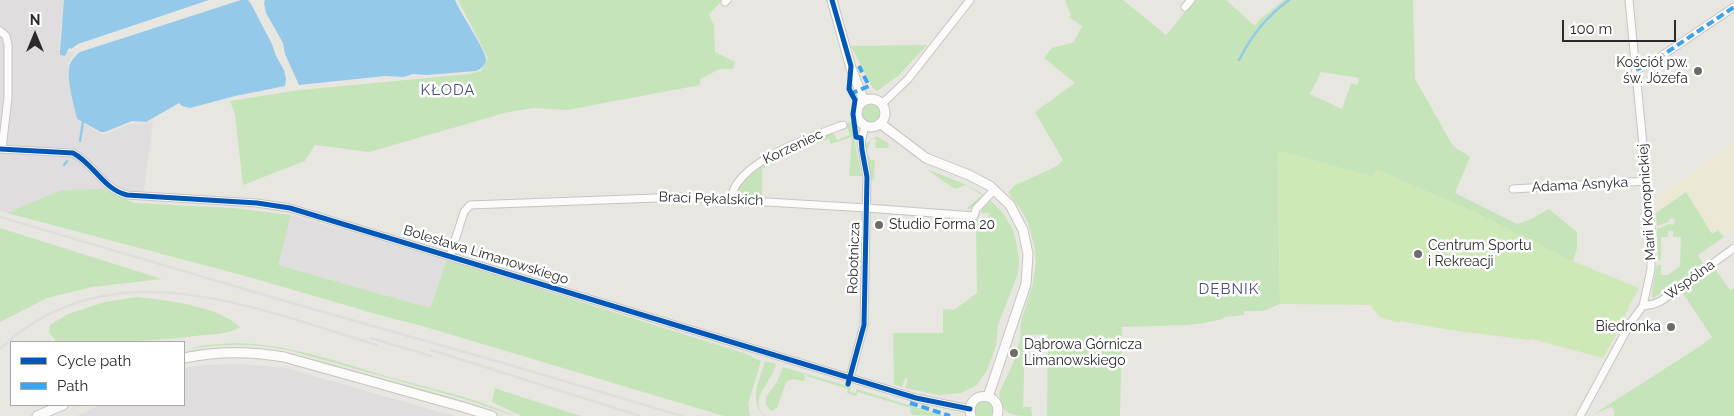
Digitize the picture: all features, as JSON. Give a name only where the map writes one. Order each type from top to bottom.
[{"type":"street","points":[[832,0],[851,68],[864,101]]},
{"type":"street","points":[[882,104],[908,79],[970,0]]},
{"type":"street","points":[[1185,8],[1191,0]]},
{"type":"street","name":"Marii Konopnickiej","points":[[1580,416],[1631,322],[1643,306],[1652,262],[1647,181],[1629,0]]},
{"type":"street","points":[[1636,70],[1734,7]]},
{"type":"street","points":[[0,30],[6,36],[8,45],[8,97],[1,149]]},
{"type":"street","points":[[873,99],[882,104],[886,113],[881,124],[874,127],[865,126],[860,122],[857,115],[858,107],[864,101],[873,99]]},
{"type":"street","name":"Korzeniec","points":[[731,199],[734,187],[748,171],[758,164],[797,143],[843,124]]},
{"type":"street","points":[[881,124],[926,158],[971,176],[994,190],[1010,205],[1020,221],[1026,240],[1029,263],[1023,295],[988,397]]},
{"type":"street","name":"Robotnicza","points":[[850,378],[864,328],[867,174],[861,146],[865,126]]},
{"type":"street","name":"Bolesława Limanowskiego","points":[[1,149],[73,153],[79,156],[106,185],[122,194],[282,206],[916,398],[970,412]]},
{"type":"street","name":"Adama Asnyka","points":[[1513,190],[1647,181]]},
{"type":"street","name":"Braci Pękalskich","points":[[450,256],[464,212],[470,205],[662,197],[731,199],[974,216],[976,209],[994,190]]},
{"type":"street","name":"Wspólna","points":[[1643,306],[1659,302],[1734,248]]},
{"type":"street","points":[[185,358],[211,353],[231,352],[258,353],[284,357],[492,416]]},
{"type":"street","points":[[970,412],[972,403],[977,398],[983,396],[994,400],[997,405],[997,416]]},
{"type":"street","points":[[41,414],[61,406]]},
{"type":"shaded area","points":[[0,0],[64,0],[59,51],[75,52],[69,62],[68,70],[76,119],[103,135],[130,124],[153,121],[144,191],[61,190],[7,213],[0,211]]},
{"type":"shaded area","points":[[1734,143],[1734,230],[1724,237],[1718,231],[1712,234],[1686,192],[1656,212],[1655,198]]},
{"type":"shaded area","points":[[291,215],[447,260],[430,308],[277,265]]},
{"type":"shaded area","points":[[240,364],[286,368],[454,416],[77,416],[98,406],[185,406],[185,368],[204,365]]},
{"type":"green space","points":[[458,0],[723,0],[709,14],[714,26],[715,52],[735,62],[733,69],[720,69],[700,79],[700,85],[567,110],[534,108],[508,112],[369,152],[315,145],[305,161],[243,185],[235,114],[230,101],[300,90],[469,74],[481,71],[488,58]]},
{"type":"green space","points":[[1123,0],[1166,35],[1195,0],[1226,0],[1255,26],[1259,20],[1284,0],[1413,0],[1415,79],[1453,146],[1470,157],[1455,193],[1517,224],[1549,209],[1577,232],[1577,248],[1573,261],[1278,173],[1280,304],[1263,311],[1244,311],[1244,315],[1224,317],[1223,319],[1204,323],[1122,327],[1120,416],[1047,416],[1048,334],[1025,335],[1023,407],[1031,407],[1032,416],[1019,416],[1009,413],[1000,401],[999,393],[1012,366],[1020,340],[1021,320],[1032,287],[1036,262],[1028,223],[1020,208],[1008,193],[1014,186],[1057,166],[1063,160],[1035,112],[1075,83],[1044,58],[1052,48],[1074,42],[1082,26],[1069,17],[1071,15],[1065,1]],"holes":[[[1321,72],[1359,78],[1358,85],[1351,83],[1342,109],[1310,94]]]},
{"type":"green space","points":[[927,45],[898,76],[877,91],[872,87],[851,46]]},
{"type":"green space","points":[[871,104],[877,107],[880,113],[877,119],[871,122],[865,119],[862,113],[865,107]]},
{"type":"green space","points":[[852,122],[862,176],[849,176],[852,137],[830,144],[829,139],[796,151],[794,148],[830,133],[834,134],[837,140],[850,135],[846,124]]},
{"type":"green space","points":[[877,136],[889,144],[888,148],[875,148],[876,139],[873,139]]},
{"type":"green space","points":[[871,141],[868,149],[865,149],[864,143]]},
{"type":"green space","name":"Centrum Sportu i Rekreacji","points":[[1278,152],[1285,152],[1371,176],[1376,169],[1473,211],[1570,260],[1639,288],[1603,358],[1532,339],[1450,330],[1400,321],[1399,323],[1380,317],[1370,305],[1280,304]]},
{"type":"green space","points":[[869,155],[870,160],[875,160],[874,180],[871,179],[866,159]]},
{"type":"green space","points":[[773,157],[777,162],[762,169],[762,196],[737,194],[736,190],[749,173]]},
{"type":"green space","points":[[926,169],[963,184],[965,185],[955,189]]},
{"type":"green space","points":[[965,185],[984,195],[970,209],[966,209],[982,195]]},
{"type":"green space","points":[[103,189],[134,203],[233,208],[291,215],[278,265],[430,308],[447,260],[747,354],[761,361],[748,404],[750,416],[724,416],[422,326],[249,277],[7,213],[61,190]]},
{"type":"green space","points":[[1686,192],[1712,234],[1718,230],[1724,237],[1698,255],[1704,265],[1672,288],[1653,298],[1657,265],[1661,265],[1661,275],[1668,275],[1680,266],[1681,237],[1673,237],[1673,231],[1668,231],[1668,237],[1661,237],[1661,260],[1658,260],[1657,229],[1669,224],[1673,225],[1675,221],[1670,218],[1668,222],[1657,226],[1656,213]]},
{"type":"green space","points":[[990,200],[1003,213],[1013,230],[1019,261],[1018,273],[998,325],[996,346],[987,370],[977,385],[961,393],[939,395],[905,388],[908,379],[905,378],[902,387],[889,383],[894,384],[893,333],[943,333],[943,309],[954,310],[977,293],[976,219],[988,220],[989,213],[982,213],[981,210]]},
{"type":"green space","points":[[0,228],[162,279],[92,287],[47,298],[0,322]]},
{"type":"green space","points":[[1713,266],[1730,290],[1734,288],[1734,416],[1614,416],[1614,410],[1611,407],[1594,414],[1712,337],[1680,289]]},
{"type":"green space","points":[[137,297],[177,302],[218,314],[240,327],[218,334],[130,341],[56,341],[49,333],[50,325],[68,314],[105,302]]},
{"type":"green space","points":[[257,344],[297,351],[471,399],[514,416],[468,400],[288,350],[236,345],[185,350],[205,345]]},
{"type":"green space","points":[[234,347],[276,352],[235,349],[185,353],[193,350]]},
{"type":"green space","points":[[290,354],[329,363],[445,396],[475,405],[505,416],[467,403]]},
{"type":"green space","points":[[765,361],[776,364],[760,397],[760,410],[764,416],[759,410],[756,397],[758,382]]},
{"type":"green space","points":[[783,367],[806,374],[803,375],[805,376],[804,381],[793,379],[786,382],[777,408],[771,411],[766,405],[766,397],[777,382]]},
{"type":"green space","points":[[807,374],[851,387],[850,392],[855,393],[857,389],[943,416],[912,415],[911,408],[858,392],[856,396],[847,393],[848,389],[807,376]]},
{"type":"green space","points":[[495,388],[581,416],[522,416],[492,402]]},
{"type":"green space","points":[[982,401],[987,401],[992,405],[994,413],[992,416],[976,416],[975,408]]},
{"type":"water","points":[[64,0],[209,0],[78,44],[71,49],[69,48],[65,56],[60,55]]},
{"type":"water","points":[[241,0],[248,0],[251,4],[272,44],[284,70],[285,86],[235,96],[190,108],[179,103],[146,122],[132,121],[105,132],[101,132],[77,119],[69,73],[72,61],[80,52]]},
{"type":"water","points":[[265,0],[455,0],[482,48],[486,60],[482,67],[476,71],[427,75],[413,74],[404,77],[385,76],[299,85],[285,54],[283,43],[266,13]]},
{"type":"waterway","points":[[1239,60],[1260,27],[1289,0]]},
{"type":"waterway","points":[[80,141],[83,122]]},
{"type":"waterway","points":[[64,165],[67,161]]},
{"type":"railway","points":[[0,217],[682,416]]},
{"type":"railway","points":[[10,341],[42,317],[88,299],[135,292],[183,294],[232,303],[282,315],[377,345]]},
{"type":"railway","points":[[371,338],[431,356]]},
{"type":"railway","points":[[0,349],[10,341]]},
{"type":"railway","points":[[431,350],[640,416]]},
{"type":"marked path","points":[[1636,70],[1654,61],[1734,7]]},
{"type":"marked path","points":[[850,94],[869,86],[859,66]]},
{"type":"marked path","points":[[910,403],[950,416]]},
{"type":"cycle path","points":[[832,0],[851,66],[849,89],[855,100],[853,114],[856,137],[861,138],[867,177],[864,325],[848,384]]},
{"type":"cycle path","points":[[0,149],[73,153],[87,163],[111,187],[127,195],[257,203],[290,208],[916,398],[970,409]]},
{"type":"place","name":"Kościół pw. św. Józefa","points":[[1698,71]]},
{"type":"place","name":"Studio Forma 20","points":[[879,225]]},
{"type":"place","name":"Centrum Sportu i Rekreacji","points":[[1418,254]]},
{"type":"place","name":"Biedronka","points":[[1671,327]]},
{"type":"place","name":"Dąbrowa Górnicza Limanowskiego","points":[[1014,353]]},
{"type":"district","name":"KŁODA","points":[[448,90]]},
{"type":"district","name":"DĘBNIK","points":[[1229,289]]}]
